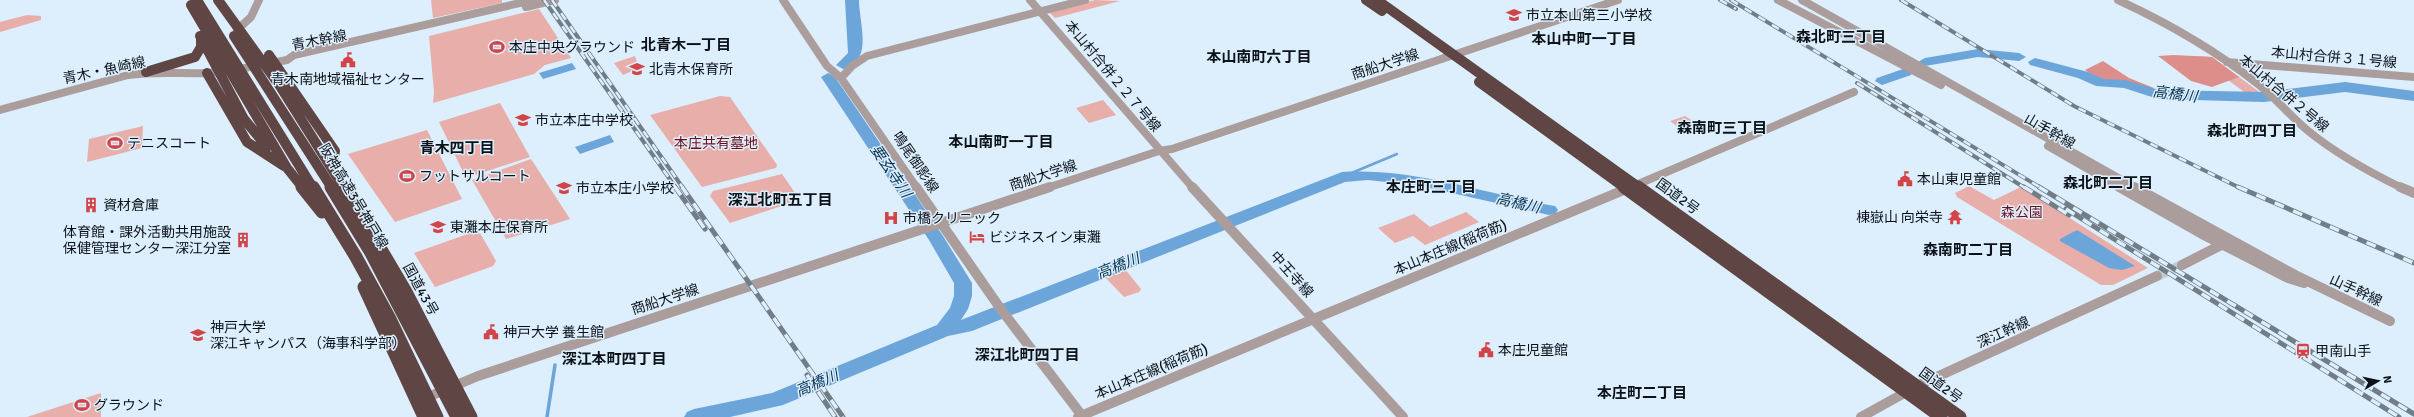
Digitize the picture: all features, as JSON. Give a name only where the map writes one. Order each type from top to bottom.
[{"type":"highway","points":[[185,0],[208,54],[244,119],[287,168],[327,219],[355,266],[424,417]]},
{"type":"highway","points":[[188,0],[287,168]]},
{"type":"highway","name":"阪神高速3号神戸線","points":[[196,0],[356,257],[390,319],[437,417]]},
{"type":"highway","name":"阪神高速3号神戸線","points":[[211,0],[317,164],[370,252],[457,417]]},
{"type":"highway","points":[[215,0],[268,55],[315,120],[335,152],[332,168]]},
{"type":"highway","name":"国道43号","points":[[218,0],[238,30],[266,65],[332,168],[397,277],[456,386],[471,417]]},
{"type":"highway","name":"国道2号","points":[[1366,0],[1448,55],[1632,186],[1912,389],[1960,417]]},
{"type":"highway","name":"国道2号","points":[[1377,0],[1448,55]]},
{"type":"highway","points":[[146,72],[195,57],[201,47],[201,23]]},
{"type":"highway","points":[[207,73],[247,142],[287,168]]},
{"type":"highway","name":"国道2号","points":[[1912,389],[1941,417]]},
{"type":"street","points":[[238,30],[251,17],[260,0]]},
{"type":"street","name":"青木幹線","points":[[287,60],[294,55],[533,0]]},
{"type":"street","name":"青木幹線","points":[[287,60],[296,61],[555,0]]},
{"type":"street","name":"鳴尾御影線","points":[[783,0],[827,66],[842,78],[938,224],[1081,416]]},
{"type":"street","name":"本山村合併２２７号線","points":[[1030,0],[1159,151]]},
{"type":"street","points":[[842,78],[852,66],[867,56],[1085,0]]},
{"type":"street","name":"商船大学線","points":[[1448,55],[1608,0]]},
{"type":"street","name":"商船大学線","points":[[418,401],[478,376],[1159,151],[1167,145],[1618,0]]},
{"type":"street","name":"山手幹線","points":[[1778,0],[1814,21],[1935,82],[2227,243]]},
{"type":"street","name":"山手幹線","points":[[1802,0],[2288,278],[2310,284],[2390,321]]},
{"type":"street","name":"本山村合併２号線","points":[[2118,0],[2164,22],[2227,62],[2275,98],[2307,130],[2331,148],[2414,193]]},
{"type":"street","name":"青木・魚崎線","points":[[0,110],[108,80],[146,72],[207,73],[266,65],[287,60]]},
{"type":"street","name":"本山村合併３１号線","points":[[2227,62],[2414,77]]},
{"type":"street","name":"本山本庄線(稲荷筋)","points":[[1081,416],[1313,318],[1402,283],[1505,238],[1854,92]]},
{"type":"street","name":"中王寺線","points":[[1159,151],[1227,223],[1403,417]]},
{"type":"street","points":[[2182,265],[2227,243]]},
{"type":"street","name":"深江幹線","points":[[1861,417],[1912,389],[2157,276]]},
{"type":"green space","points":[[431,0],[502,0],[502,3],[433,18]]},
{"type":"green space","points":[[1095,0],[1120,1],[1055,18],[1049,12]]},
{"type":"green space","name":"本庄中央グラウンド","points":[[539,9],[571,58],[545,65],[534,74],[433,103],[434,92],[429,36]]},
{"type":"green space","points":[[27,15],[41,16],[41,20],[0,32],[0,22]]},
{"type":"green space","points":[[635,56],[639,68],[623,75],[614,63]]},
{"type":"green space","points":[[2195,56],[2212,57],[2262,94],[2247,94]]},
{"type":"green space","name":"本庄共有墓地","points":[[720,96],[730,97],[777,165],[776,168],[702,187],[650,115]]},
{"type":"green space","points":[[1103,100],[1116,115],[1089,123],[1076,108]]},
{"type":"green space","points":[[500,103],[530,157],[466,178],[439,122]]},
{"type":"green space","points":[[1685,116],[1696,123],[1681,129],[1670,121]]},
{"type":"green space","name":"テニスコート","points":[[143,126],[142,148],[87,162],[89,139]]},
{"type":"green space","name":"フットサルコート","points":[[427,130],[462,199],[395,222],[348,154]]},
{"type":"green space","points":[[531,159],[570,219],[506,239],[472,180]]},
{"type":"green space","points":[[782,174],[800,200],[730,223],[710,196],[713,191]]},
{"type":"green space","name":"森公園","points":[[1969,186],[1994,200],[2021,187],[2148,268],[2113,285],[2101,285],[1957,197],[1955,193]]},
{"type":"green space","points":[[1466,212],[1479,222],[1425,245],[1413,236],[1395,243],[1378,228],[1414,214],[1430,227]]},
{"type":"green space","points":[[476,231],[477,234],[480,233],[496,261],[493,266],[435,287],[414,253]]},
{"type":"green space","points":[[1124,268],[1141,289],[1139,292],[1124,297],[1103,275]]},
{"type":"green space","name":"グラウンド","points":[[101,393],[101,417],[27,417]]},
{"type":"shaded area","points":[[2174,55],[2212,57],[2239,77],[2212,87],[2191,81],[2158,56]]},
{"type":"shaded area","points":[[2103,61],[2129,78],[2154,88],[2151,91],[2121,82],[2101,79],[2085,70]]},
{"type":"water","points":[[572,63],[576,69],[543,79],[539,73]]},
{"type":"water","points":[[610,135],[614,142],[580,154],[575,147]]},
{"type":"water","points":[[2077,230],[2135,266],[2122,270],[2109,268],[2060,241],[2060,239]]},
{"type":"waterway","name":"要玄寺川","points":[[843,65],[855,54],[852,0]]},
{"type":"waterway","name":"高橋川","points":[[1925,62],[1978,53],[2019,57]]},
{"type":"waterway","name":"高橋川","points":[[2035,62],[2083,75],[2101,83],[2125,84],[2158,94],[2183,96],[2264,97],[2345,87],[2414,96]]},
{"type":"waterway","name":"高橋川","points":[[1882,81],[1906,72]]},
{"type":"waterway","name":"要玄寺川","points":[[828,77],[937,240],[963,283],[963,296],[959,309],[944,330]]},
{"type":"waterway","points":[[1342,177],[1397,154]]},
{"type":"waterway","name":"高橋川","points":[[944,330],[965,326],[1342,177],[1368,175],[1421,181],[1549,210]]},
{"type":"waterway","name":"高橋川","points":[[694,417],[776,400],[944,330]]},
{"type":"waterway","points":[[547,417],[555,365]]},
{"type":"tunnel","points":[[2157,276],[2182,265]]},
{"type":"railway","points":[[544,0],[676,188]]},
{"type":"railway","points":[[552,0],[683,188]]},
{"type":"railway","points":[[1720,0],[1736,9]]},
{"type":"railway","points":[[1731,0],[2041,188]]},
{"type":"railway","points":[[1901,0],[2074,106],[2240,188]]},
{"type":"railway","points":[[1857,83],[2025,188]]},
{"type":"railway","points":[[675,187],[705,229]]},
{"type":"railway","points":[[682,187],[843,417]]},
{"type":"railway","points":[[2024,187],[2069,215]]},
{"type":"railway","points":[[2039,187],[2414,414]]},
{"type":"railway","points":[[2238,187],[2414,263]]},
{"type":"railway","points":[[2066,209],[2399,417]]},
{"type":"railway","points":[[807,375],[835,417]]},
{"type":"place","name":"市立本山第三小学校","points":[[1514,15]]},
{"type":"place","name":"本庄中央グラウンド","points":[[497,47]]},
{"type":"place","name":"青木南地域福祉センター","points":[[348,60]]},
{"type":"place","name":"北青木保育所","points":[[637,69]]},
{"type":"place","name":"市立本庄中学校","points":[[523,120]]},
{"type":"place","name":"テニスコート","points":[[115,143]]},
{"type":"place","name":"フットサルコート","points":[[407,176]]},
{"type":"place","name":"本山東児童館","points":[[1905,179]]},
{"type":"place","name":"市立本庄小学校","points":[[564,188]]},
{"type":"place","name":"資材倉庫","points":[[91,205]]},
{"type":"place","name":"棟嶽山 向栄寺","points":[[1955,217]]},
{"type":"place","name":"市橋クリニック","points":[[891,218]]},
{"type":"place","name":"東灘本庄保育所","points":[[438,227]]},
{"type":"place","name":"ビジネスイン東灘","points":[[977,237]]},
{"type":"place","name":"体育館・課外活動共用施設 保健管理センター深江分室","points":[[243,240]]},
{"type":"place","name":"神戸大学 養生館","points":[[491,332]]},
{"type":"place","name":"神戸大学 深江キャンパス（海事科学部）","points":[[198,335]]},
{"type":"place","name":"本庄児童館","points":[[1486,350]]},
{"type":"place","name":"甲南山手","points":[[2303,351]]},
{"type":"place","name":"グラウンド","points":[[82,405]]},
{"type":"district","name":"森北町三丁目","points":[[1841,37]]},
{"type":"district","name":"本山中町一丁目","points":[[1584,39]]},
{"type":"district","name":"北青木一丁目","points":[[686,45]]},
{"type":"district","name":"本山南町六丁目","points":[[1259,57]]},
{"type":"district","name":"森南町三丁目","points":[[1722,128]]},
{"type":"district","name":"森北町四丁目","points":[[2252,131]]},
{"type":"district","name":"本山南町一丁目","points":[[1001,142]]},
{"type":"district","name":"青木四丁目","points":[[457,148]]},
{"type":"district","name":"森北町二丁目","points":[[2108,183]]},
{"type":"district","name":"本庄町三丁目","points":[[1431,187]]},
{"type":"district","name":"深江北町五丁目","points":[[780,200]]},
{"type":"district","name":"森南町二丁目","points":[[1968,250]]},
{"type":"district","name":"深江北町四丁目","points":[[1027,355]]},
{"type":"district","name":"深江本町四丁目","points":[[614,359]]},
{"type":"district","name":"本庄町二丁目","points":[[1642,393]]}]
